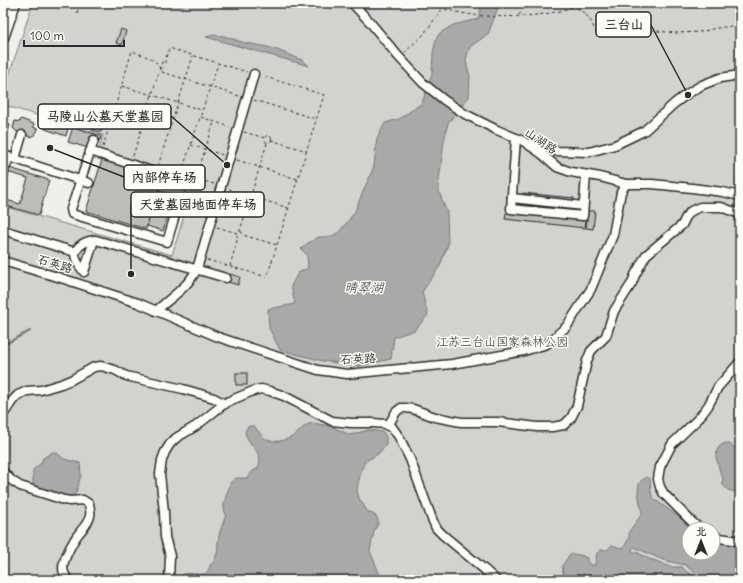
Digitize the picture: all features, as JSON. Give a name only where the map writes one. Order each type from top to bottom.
[{"type":"main road","points":[[3,20],[9,3]]},
{"type":"main road","points":[[3,38],[15,3]]},
{"type":"street","name":"山湖路","points":[[352,3],[423,83],[444,100],[466,114],[497,130],[519,139],[542,154],[558,167],[571,172],[600,177],[626,184],[652,184],[692,188],[724,192],[740,196]]},
{"type":"street","points":[[156,311],[194,276],[197,269],[254,74]]},
{"type":"street","points":[[586,175],[582,216],[511,209],[519,139],[556,151],[589,152],[615,145],[644,131],[675,103],[702,85],[720,78],[740,75]]},
{"type":"street","points":[[4,172],[9,157],[22,135]]},
{"type":"street","points":[[90,151],[168,177],[164,188],[180,193],[181,195],[167,242],[72,214],[71,209],[85,181],[90,151],[94,140]]},
{"type":"street","points":[[9,157],[85,181]]},
{"type":"street","name":"石英路","points":[[3,261],[138,303],[218,337],[318,370],[347,374],[452,364],[524,351],[547,344],[567,326],[591,289],[613,235],[621,192],[626,184]]},
{"type":"street","points":[[388,426],[396,412],[401,408],[413,409],[435,417],[461,422],[498,422],[537,427],[564,425],[572,418],[577,406],[587,361],[591,351],[606,336],[614,311],[632,283],[646,255],[682,225],[691,211],[700,207],[721,207],[740,214]]},
{"type":"street","points":[[3,230],[75,252]]},
{"type":"street","points":[[94,240],[84,272],[77,262],[75,252],[83,243],[94,240],[102,241],[226,278]]},
{"type":"street","points":[[691,521],[664,494],[658,480],[660,467],[672,444],[699,418],[708,406],[718,387],[740,362]]},
{"type":"street","points":[[3,415],[18,395],[61,384],[94,367],[101,366],[115,370],[126,376],[214,398],[224,404]]},
{"type":"street","points":[[169,580],[170,556],[164,537],[164,512],[160,474],[162,460],[170,444],[176,438],[196,426],[224,404],[261,389],[284,396],[332,421],[373,423],[392,427],[399,437],[407,454],[436,528],[496,580]]},
{"type":"street","points":[[3,472],[20,486],[64,500],[83,500],[89,504],[91,515],[89,520],[68,551],[63,569],[68,580]]},
{"type":"street","points":[[721,538],[740,541]]},
{"type":"path","points":[[77,12],[80,3]]},
{"type":"path","points":[[428,3],[472,15],[501,16],[537,15],[563,10],[579,3]]},
{"type":"path","points":[[518,16],[528,3]]},
{"type":"path","points":[[573,3],[585,14],[598,36],[612,35],[640,29],[675,33],[700,32],[740,24]]},
{"type":"path","points":[[400,57],[422,35],[443,8]]},
{"type":"path","points":[[162,72],[169,48],[324,95],[268,277],[200,258]]},
{"type":"path","points":[[102,149],[132,51],[150,58],[157,63],[162,72],[316,120]]},
{"type":"path","points":[[158,167],[193,56]]},
{"type":"path","points":[[133,159],[163,59]]},
{"type":"path","points":[[181,174],[218,63]]},
{"type":"path","points":[[122,86],[202,110]]},
{"type":"path","points":[[196,179],[214,122]]},
{"type":"path","points":[[230,266],[241,236],[242,232],[240,231],[267,142],[265,139],[266,137],[270,137],[271,140],[307,151]]},
{"type":"path","points":[[267,142],[270,142],[271,140]]},
{"type":"path","points":[[191,145],[298,179]]},
{"type":"path","points":[[170,170],[289,208]]},
{"type":"path","points":[[210,225],[237,233],[236,235],[277,246]]},
{"type":"path","points":[[237,233],[240,231]]},
{"type":"green space","name":"江苏三台山国家森林公园","points":[[33,3],[740,3],[740,580],[3,580],[3,206],[172,255],[195,180],[99,150],[103,135],[3,105],[3,93]]},
{"type":"water","name":"晴翠湖","points":[[482,3],[500,3],[488,34],[470,47],[466,59],[470,76],[469,97],[448,123],[444,141],[438,189],[447,213],[448,244],[440,266],[422,292],[428,315],[415,330],[394,337],[391,359],[359,366],[323,361],[280,350],[269,328],[268,309],[295,304],[291,286],[298,273],[308,268],[307,255],[301,249],[319,237],[331,237],[340,231],[354,213],[374,166],[377,139],[385,123],[399,119],[422,103],[432,74],[433,53],[436,39],[440,33],[453,25],[478,19]]},
{"type":"water","points":[[214,35],[224,36],[245,43],[275,49],[304,61],[309,66],[206,37]]},
{"type":"water","points":[[314,423],[333,427],[350,435],[369,430],[383,432],[386,437],[386,445],[378,454],[366,461],[363,465],[357,491],[359,498],[367,511],[376,516],[378,520],[370,551],[382,580],[177,580],[184,574],[202,574],[208,571],[217,555],[218,539],[226,515],[224,502],[231,482],[236,478],[247,478],[259,466],[259,455],[247,438],[245,433],[246,429],[249,426],[254,426],[265,439],[278,441],[295,435],[305,426]]},
{"type":"water","points":[[725,443],[740,451],[740,493],[728,490],[722,484],[723,478],[716,457],[717,450]]},
{"type":"water","points":[[53,452],[57,453],[64,459],[80,463],[81,475],[76,493],[72,496],[63,495],[33,484],[33,470],[41,463],[43,458]]},
{"type":"water","points":[[647,477],[650,479],[651,492],[655,500],[683,521],[681,521],[681,561],[721,561],[721,543],[723,543],[740,546],[740,568],[727,580],[564,580],[562,566],[570,554],[585,557],[587,558],[587,562],[591,565],[595,565],[597,553],[600,550],[607,550],[612,545],[621,548],[624,547],[629,538],[630,530],[642,514],[638,488],[641,481]],"holes":[[[634,547],[663,560],[685,565],[698,575],[696,576],[687,572],[682,567],[670,567],[649,559],[637,552],[633,552],[632,549]]]},
{"type":"building","points":[[121,29],[126,31],[122,45],[116,43]]},
{"type":"building","points":[[21,119],[34,124],[33,127],[38,129],[35,135],[29,137],[26,133],[17,132],[13,128],[15,121],[20,122]]},
{"type":"building","points":[[48,122],[68,129],[66,136],[45,129]]},
{"type":"building","points":[[94,122],[103,124],[101,132],[92,130]]},
{"type":"building","points":[[6,124],[10,125],[4,143],[3,130]]},
{"type":"building","points":[[73,127],[101,136],[100,140],[91,137],[88,148],[68,142]]},
{"type":"building","points":[[102,160],[162,178],[146,229],[86,211]]},
{"type":"building","points":[[3,166],[49,180],[39,215],[3,205],[3,199],[20,204],[28,178],[3,171]]},
{"type":"building","points":[[523,193],[574,198],[574,203],[522,198]]},
{"type":"building","points":[[157,195],[173,200],[163,231],[147,226]]},
{"type":"building","points":[[519,203],[578,209],[578,214],[518,209]]},
{"type":"building","points":[[588,211],[595,211],[593,229],[586,228]]},
{"type":"building","points":[[506,213],[586,221],[585,228],[505,219]]},
{"type":"building","points":[[230,274],[240,277],[238,285],[228,282]]},
{"type":"building","points":[[236,373],[247,373],[247,385],[236,385]]},
{"type":"waterway","points":[[3,345],[30,331]]},
{"type":"place","name":"三台山","points":[[688,95]]},
{"type":"place","name":"内部停车场","points":[[50,148]]},
{"type":"place","name":"马陵山公墓天堂墓园","points":[[227,165]]},
{"type":"place","name":"天堂墓园地面停车场","points":[[131,274]]}]
